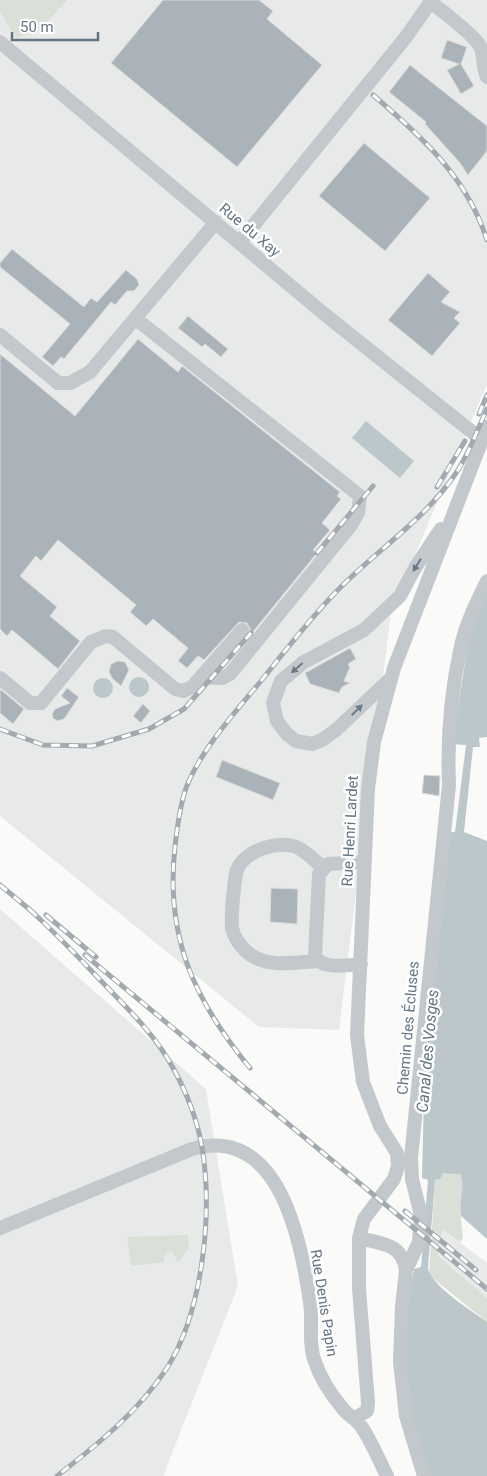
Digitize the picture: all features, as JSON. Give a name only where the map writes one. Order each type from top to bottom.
[{"type":"street","points":[[240,242],[432,2],[478,43],[484,56],[484,71],[487,77]]},
{"type":"street","name":"Rue du Xay","points":[[0,42],[324,313],[482,440]]},
{"type":"street","points":[[0,335],[58,383],[70,383],[90,372],[216,222]]},
{"type":"street","points":[[136,319],[360,496],[358,513],[350,525],[230,674],[223,678],[201,677]]},
{"type":"street","name":"Rue Henri Lardet","points":[[397,1152],[380,1126],[363,1082],[357,1035],[361,964],[363,862],[368,789],[374,742],[391,678],[487,426]]},
{"type":"street","points":[[391,678],[336,730],[322,740],[312,744],[296,741],[287,734],[277,721],[273,703],[281,682],[304,662],[364,630],[400,596],[414,568],[454,510]]},
{"type":"street","name":"Chemin des Écluses","points":[[424,1476],[413,1444],[402,1389],[400,1361],[402,1307],[406,1270],[419,1242],[421,1215],[412,1179],[411,1158],[449,785],[447,746],[461,646],[472,612],[487,581]]},
{"type":"street","points":[[0,678],[30,703],[41,703],[91,642],[106,636],[113,637],[175,689],[188,689],[242,630]]},
{"type":"street","points":[[323,868],[300,848],[291,845],[277,845],[256,852],[244,860],[237,870],[232,928],[237,940],[251,955],[272,963],[318,961],[324,964],[361,964]]},
{"type":"street","points":[[318,961],[315,956],[319,874],[328,864],[363,862]]},
{"type":"street","points":[[355,1418],[366,1411],[368,1403],[359,1288],[359,1238],[369,1211],[394,1179],[398,1166],[397,1152],[416,1118]]},
{"type":"street","name":"Rue Denis Papin","points":[[0,1228],[192,1149],[215,1144],[230,1146],[242,1151],[261,1165],[284,1198],[298,1243],[310,1303],[313,1357],[328,1392],[346,1413],[355,1418],[363,1428],[387,1476]]},
{"type":"street","points":[[359,1238],[392,1246],[401,1254],[406,1270]]},
{"type":"shaded area","points":[[0,0],[487,0],[487,384],[391,612],[339,1030],[259,1027],[0,816]]},
{"type":"shaded area","points":[[0,0],[67,0],[39,31],[16,38],[0,11]]},
{"type":"shaded area","points":[[366,421],[414,461],[400,478],[352,438]]},
{"type":"shaded area","points":[[487,591],[487,737],[479,738],[480,747],[473,747],[464,832],[487,841],[487,1239],[461,1216],[462,1179],[460,1174],[443,1173],[440,1179],[435,1180],[428,1268],[436,1282],[444,1290],[487,1322],[487,1476],[430,1476],[416,1435],[410,1410],[406,1375],[407,1321],[414,1269],[421,1267],[428,1180],[422,1178],[424,1095],[450,832],[455,832],[466,745],[452,744],[469,638]]},
{"type":"shaded area","points":[[139,677],[146,680],[149,687],[146,694],[139,697],[132,694],[129,687],[132,680]]},
{"type":"shaded area","points":[[103,678],[110,681],[113,688],[110,695],[103,698],[96,695],[93,688],[96,681]]},
{"type":"shaded area","points":[[0,909],[206,1089],[238,1286],[163,1476],[0,1476]]},
{"type":"shaded area","points":[[443,1173],[459,1173],[464,1184],[460,1210],[463,1238],[460,1242],[442,1229],[438,1256],[487,1298],[487,1322],[429,1275],[435,1180],[439,1179]]},
{"type":"shaded area","points":[[442,1229],[487,1263],[487,1298],[438,1256]]},
{"type":"shaded area","points":[[188,1235],[189,1248],[178,1262],[172,1252],[165,1253],[164,1262],[131,1266],[127,1237]]},
{"type":"building","points":[[163,0],[259,0],[273,11],[267,19],[322,65],[237,167],[111,63]]},
{"type":"building","points":[[447,40],[467,47],[461,64],[474,86],[461,94],[447,70],[459,64],[441,58]]},
{"type":"building","points":[[410,65],[487,126],[487,151],[468,175],[460,163],[425,124],[426,122],[389,92]]},
{"type":"building","points":[[364,143],[430,198],[385,251],[319,196]]},
{"type":"building","points":[[12,249],[84,307],[91,298],[97,302],[126,270],[137,279],[139,285],[134,291],[127,291],[115,305],[111,302],[64,359],[61,357],[53,366],[42,357],[70,324],[0,267],[0,263]]},
{"type":"building","points":[[428,273],[450,292],[441,302],[460,312],[454,318],[460,323],[432,356],[388,320]]},
{"type":"building","points":[[188,316],[228,349],[221,357],[205,344],[202,347],[178,328]]},
{"type":"building","points":[[138,339],[178,372],[182,366],[340,492],[337,496],[341,499],[322,523],[330,530],[313,550],[317,553],[252,633],[247,623],[239,622],[204,660],[198,656],[187,668],[178,661],[188,648],[153,619],[146,626],[130,612],[136,605],[58,540],[41,561],[36,556],[20,576],[57,607],[50,616],[80,641],[58,669],[12,630],[7,636],[0,629],[0,354],[75,416]]},
{"type":"building","points":[[350,648],[356,659],[348,664],[350,667],[344,681],[350,683],[342,687],[339,693],[310,684],[305,673]]},
{"type":"building","points":[[118,661],[125,662],[129,670],[121,686],[112,678],[109,672],[111,664]]},
{"type":"building","points":[[67,688],[79,697],[64,719],[57,721],[53,718],[52,714],[55,709],[70,703],[61,696]]},
{"type":"building","points":[[0,689],[24,709],[13,724],[0,713]]},
{"type":"building","points":[[143,704],[150,711],[141,723],[133,716]]},
{"type":"building","points":[[222,760],[280,783],[273,800],[216,777]]},
{"type":"building","points":[[424,775],[440,776],[439,796],[422,793]]},
{"type":"building","points":[[271,888],[298,889],[297,924],[270,922]]},
{"type":"railway","points":[[373,95],[441,159],[468,197],[487,240]]},
{"type":"railway","points":[[479,414],[487,395]]},
{"type":"railway","points":[[250,1068],[230,1043],[199,992],[188,966],[180,939],[175,910],[173,880],[178,825],[186,788],[200,760],[219,732],[315,614],[350,578],[414,521],[443,490],[465,458],[487,409]]},
{"type":"railway","points":[[437,487],[465,441]]},
{"type":"railway","points":[[317,553],[373,486]]},
{"type":"railway","points":[[0,729],[43,745],[92,746],[149,729],[184,709],[251,633]]},
{"type":"railway","points":[[0,885],[35,914]]},
{"type":"railway","points":[[30,910],[68,946],[132,1013],[150,1033],[165,1055],[182,1085],[194,1116],[202,1147],[205,1173],[205,1231],[202,1261],[197,1290],[179,1345],[156,1384],[130,1413],[57,1476]]},
{"type":"railway","points":[[46,915],[96,957]]},
{"type":"railway","points":[[85,955],[487,1289]]},
{"type":"railway","points":[[405,1211],[476,1270]]},
{"type":"water label","name":"Canal des Vosges","points":[[427,1051]]}]
